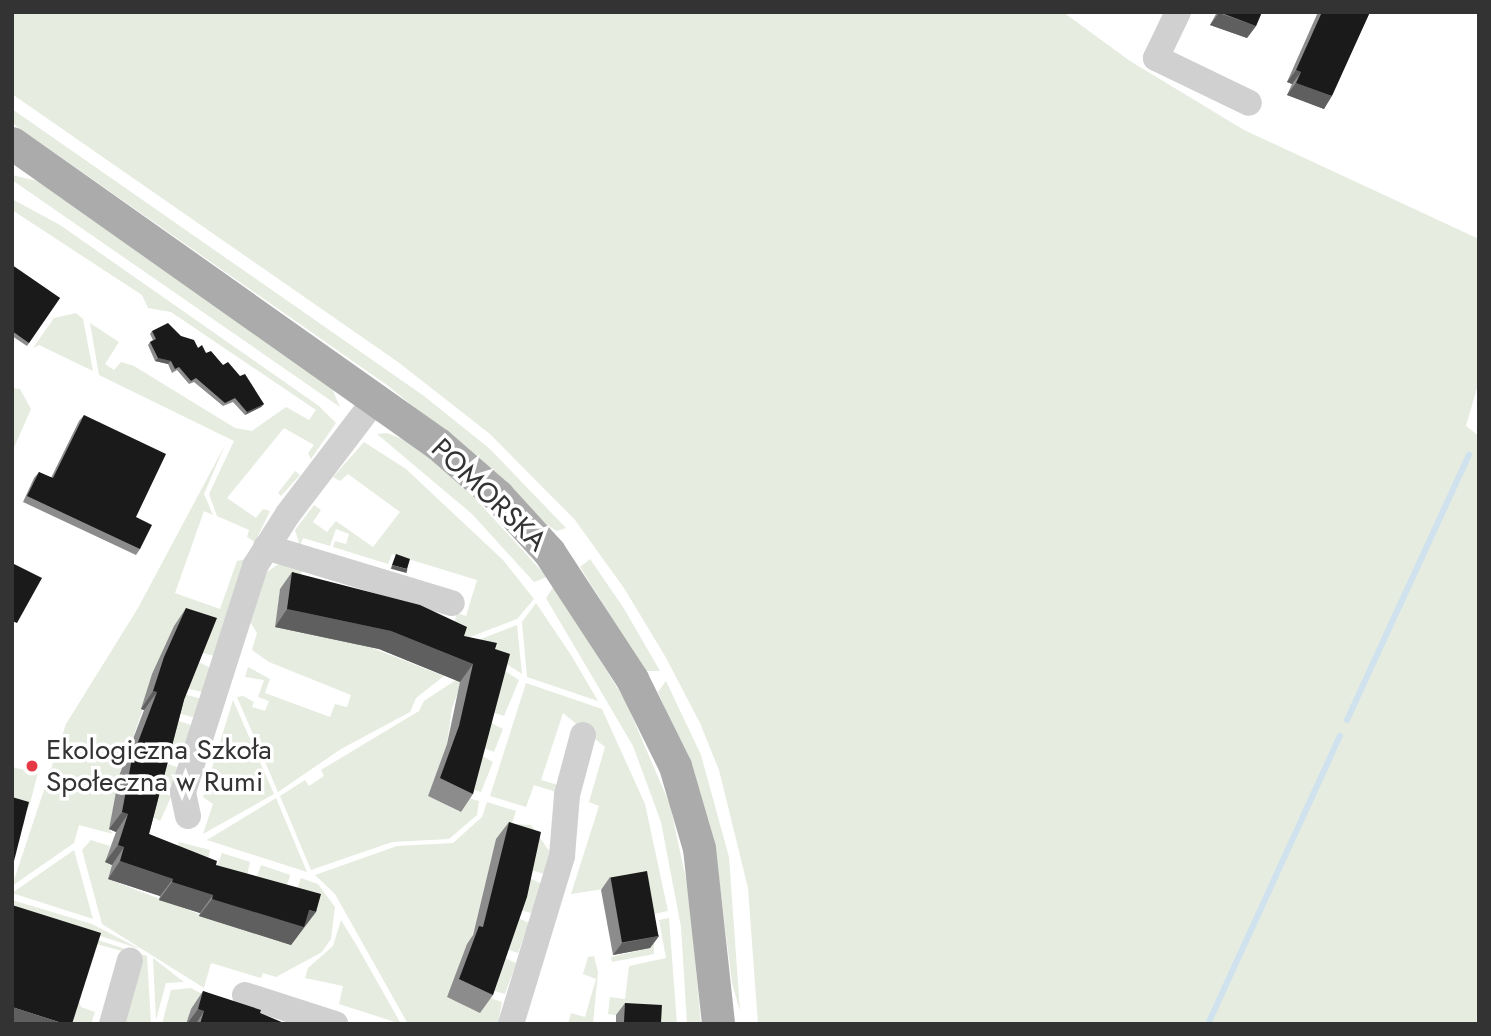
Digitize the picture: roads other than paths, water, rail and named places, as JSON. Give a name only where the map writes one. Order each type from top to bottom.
[{"type":"main road","name":"POMORSKA","points":[[12,143],[377,397],[498,496],[549,552],[632,679],[675,766],[699,848],[718,1024]]},
{"type":"lane","points":[[1178,12],[1156,58],[1249,103]]},
{"type":"lane","points":[[188,816],[183,792],[255,566],[266,547],[377,397]]},
{"type":"lane","points":[[266,547],[452,603]]},
{"type":"lane","points":[[511,1024],[562,856],[567,795],[583,735]]},
{"type":"lane","points":[[112,1024],[130,960]]},
{"type":"lane","points":[[245,995],[335,1024]]},
{"type":"waterway","points":[[1347,720],[1469,455]]},
{"type":"waterway","points":[[1208,1024],[1340,736]]},
{"type":"place","name":"Ekologiczna Szkoła Społeczna w Rumi","points":[[32,766]]}]
